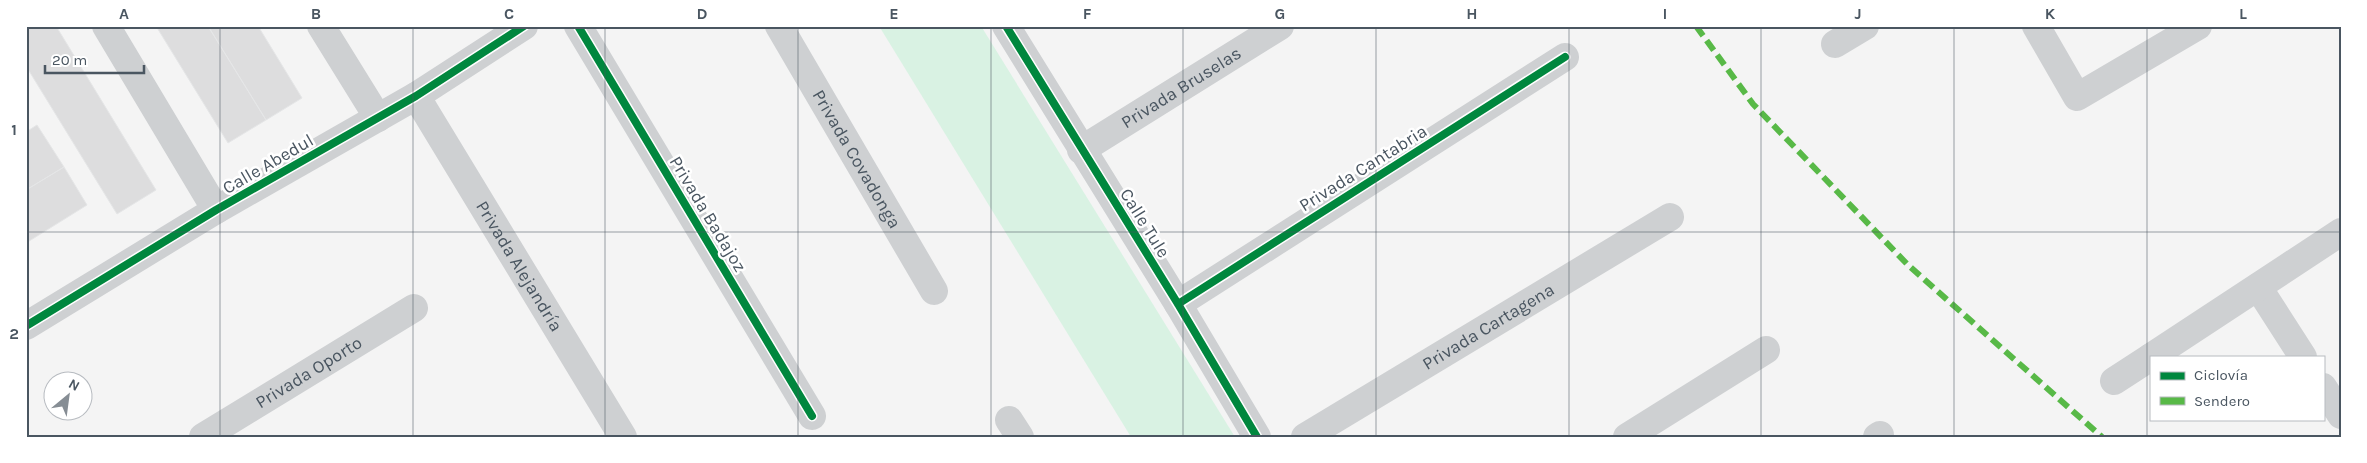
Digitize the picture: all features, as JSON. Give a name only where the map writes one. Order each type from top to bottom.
[{"type":"street","points":[[106,26],[216,210]]},
{"type":"street","points":[[321,26],[378,118]]},
{"type":"street","name":"Calle Abedul","points":[[26,326],[216,210],[416,96],[524,26]]},
{"type":"street","name":"Privada Badajoz","points":[[578,26],[812,416]]},
{"type":"street","name":"Privada Covadonga","points":[[779,26],[934,291]]},
{"type":"street","name":"Calle Tule","points":[[1006,26],[1178,304],[1257,437]]},
{"type":"street","name":"Privada Bruselas","points":[[1081,150],[1280,26]]},
{"type":"street","points":[[1836,44],[1865,26]]},
{"type":"street","points":[[2036,26],[2078,97],[2198,26]]},
{"type":"street","name":"Privada Cantabria","points":[[1178,304],[1565,58]]},
{"type":"street","name":"Privada Alejandría","points":[[416,96],[623,437]]},
{"type":"street","name":"Privada Cartagena","points":[[1305,437],[1670,217]]},
{"type":"street","points":[[2153,356],[2341,232]]},
{"type":"street","points":[[2258,287],[2302,356]]},
{"type":"street","name":"Privada Oporto","points":[[203,437],[414,308]]},
{"type":"street","points":[[1627,437],[1766,350]]},
{"type":"street","points":[[2114,381],[2150,358]]},
{"type":"street","points":[[2324,389],[2341,414]]},
{"type":"green space","points":[[879,26],[981,26],[1235,437],[1131,437]]},
{"type":"building","points":[[26,26],[56,26],[156,190],[117,214],[26,66]]},
{"type":"building","points":[[156,26],[208,26],[266,120],[228,143]]},
{"type":"building","points":[[208,26],[258,26],[302,98],[266,120]]},
{"type":"building","points":[[37,125],[64,167],[26,190],[26,132]]},
{"type":"building","points":[[64,167],[87,205],[26,243],[26,190]]},
{"type":"marked path","points":[[1696,26],[1753,104],[1908,265],[2102,437]]},
{"type":"cycle path","points":[[26,326],[216,210],[416,96],[524,26]]},
{"type":"cycle path","points":[[578,26],[812,416]]},
{"type":"cycle path","points":[[1006,26],[1178,304],[1257,437]]},
{"type":"cycle path","points":[[1178,304],[1565,57]]}]
